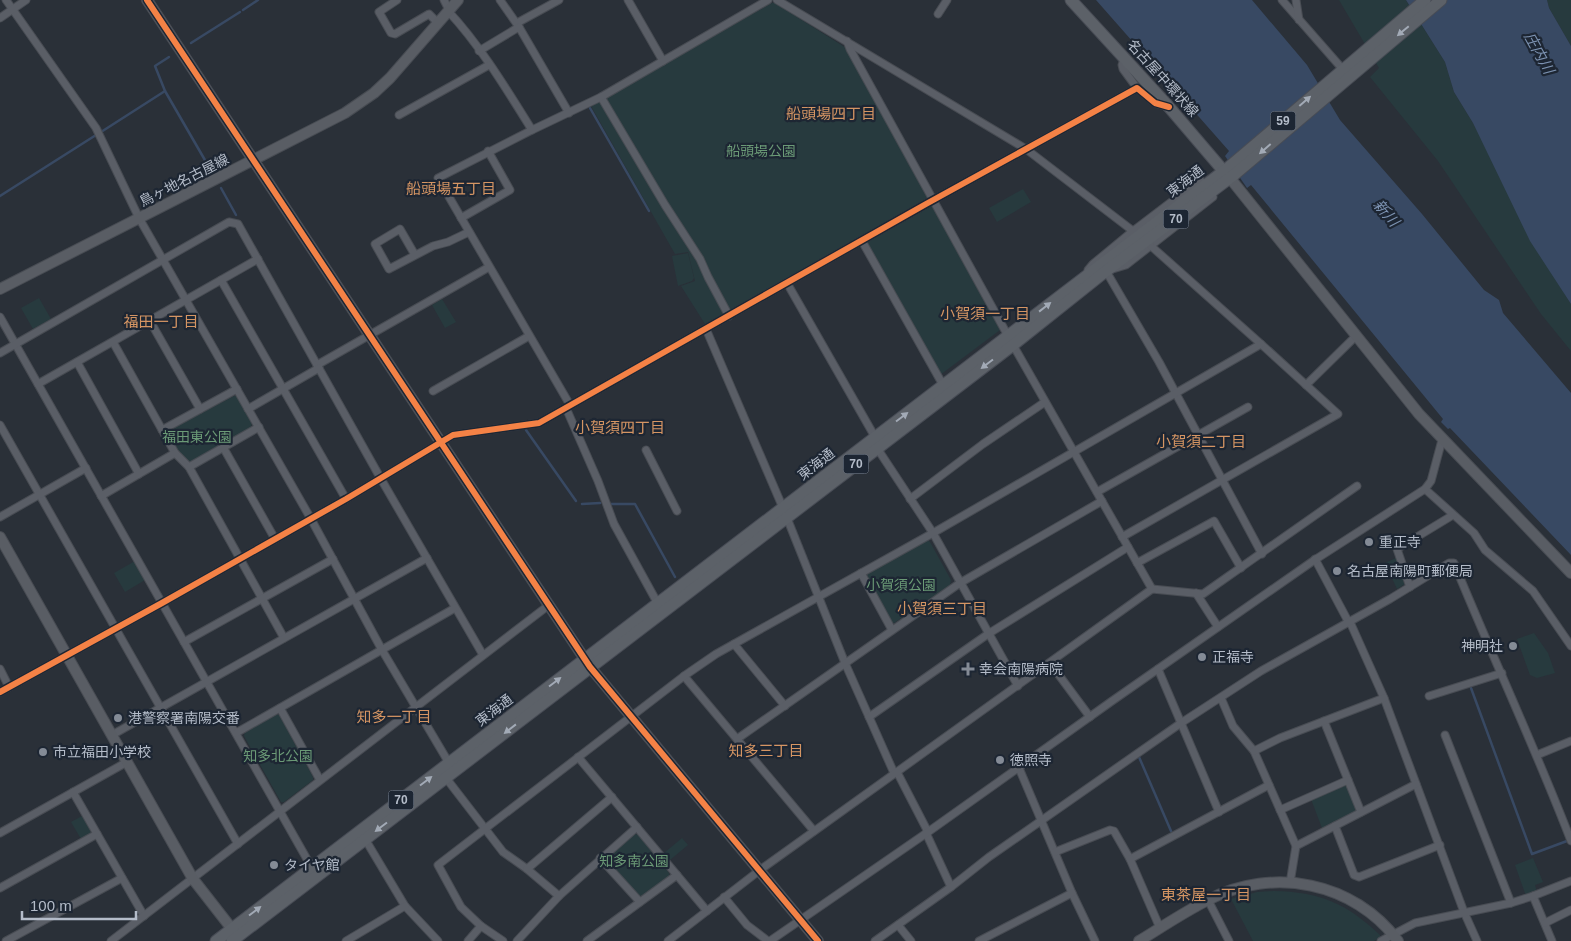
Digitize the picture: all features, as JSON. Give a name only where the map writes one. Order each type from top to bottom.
[{"type":"main road","name":"名古屋中環状線","points":[[1071,0],[1229,172]]},
{"type":"main road","name":"東海通","points":[[876,443],[943,385],[1010,340],[1106,271],[1229,172],[1345,73],[1425,0]]},
{"type":"main road","name":"東海通","points":[[1345,73],[1441,0]]},
{"type":"main road","name":"東海通","points":[[234,937],[312,868],[449,763],[588,663],[876,443],[1010,340],[1078,282],[1229,172]]},
{"type":"main road","name":"東海通","points":[[216,941],[234,937],[446,778],[658,604],[784,513]]},
{"type":"street","points":[[6,0],[96,128],[139,218],[311,519],[382,650],[449,763]]},
{"type":"street","points":[[0,18],[26,0]]},
{"type":"street","points":[[147,0],[588,663],[818,941]]},
{"type":"street","points":[[397,0],[379,12],[391,33],[395,34],[429,14],[438,23]]},
{"type":"street","points":[[444,0],[449,11],[512,97],[532,130]]},
{"type":"street","name":"鳥ヶ地名古屋線","points":[[0,289],[345,113],[374,93],[390,78],[458,0]]},
{"type":"street","points":[[500,0],[518,25],[569,113]]},
{"type":"street","points":[[479,51],[559,0]]},
{"type":"street","points":[[628,0],[663,61]]},
{"type":"street","points":[[658,604],[614,524],[568,407],[438,178],[488,151],[601,97],[768,0]]},
{"type":"street","points":[[777,0],[1026,149],[1132,231]]},
{"type":"street","points":[[938,14],[947,0]]},
{"type":"street","points":[[1282,0],[1345,73]]},
{"type":"street","points":[[1296,0],[1299,20]]},
{"type":"street","points":[[847,41],[1010,340],[1152,589]]},
{"type":"street","points":[[1125,58],[1122,65],[1123,70],[1137,88],[1154,103],[1169,107]]},
{"type":"street","points":[[398,115],[489,65]]},
{"type":"street","points":[[0,692],[311,519],[453,435],[540,422],[1137,88]]},
{"type":"street","points":[[601,97],[664,205],[700,259],[729,316]]},
{"type":"street","points":[[461,218],[510,190],[488,151]]},
{"type":"street","points":[[1229,172],[1356,336],[1442,440],[1571,573]]},
{"type":"street","points":[[1078,282],[1093,264],[1132,231],[1201,181]]},
{"type":"street","points":[[1212,196],[1214,197],[1126,265],[1106,271],[1176,393],[1262,554]]},
{"type":"street","points":[[0,353],[229,222],[238,224],[483,656]]},
{"type":"street","points":[[415,256],[400,229],[375,244],[389,269],[415,256],[433,246],[448,242],[469,232]]},
{"type":"street","points":[[862,241],[943,385]]},
{"type":"street","points":[[1122,537],[1338,414],[1151,246]]},
{"type":"street","points":[[38,384],[258,259]]},
{"type":"street","points":[[248,409],[369,335],[489,268]]},
{"type":"street","points":[[221,280],[346,499]]},
{"type":"street","points":[[787,283],[876,443],[933,533],[1018,686]]},
{"type":"street","points":[[0,317],[312,868]]},
{"type":"street","points":[[150,321],[200,409]]},
{"type":"street","points":[[706,329],[845,663],[895,773],[927,833],[951,887]]},
{"type":"street","points":[[433,391],[529,336]]},
{"type":"street","points":[[1306,385],[1356,336]]},
{"type":"street","points":[[113,342],[175,453],[189,467],[284,638]]},
{"type":"street","points":[[503,941],[481,926],[461,907],[438,865],[631,716],[716,654],[861,574],[1262,344]]},
{"type":"street","points":[[77,362],[139,474]]},
{"type":"street","points":[[162,430],[237,389]]},
{"type":"street","points":[[910,499],[983,444],[1045,402]]},
{"type":"street","points":[[1097,492],[1248,407]]},
{"type":"street","points":[[0,425],[238,844]]},
{"type":"street","points":[[189,467],[259,427]]},
{"type":"street","points":[[724,897],[747,925],[769,941],[927,833],[1316,559],[1425,489],[1431,481],[1442,440]]},
{"type":"street","points":[[223,447],[275,539]]},
{"type":"street","points":[[646,450],[677,511]]},
{"type":"street","points":[[101,496],[175,453]]},
{"type":"street","points":[[0,517],[86,468]]},
{"type":"street","points":[[668,941],[814,830],[1152,589],[1203,594],[1357,486]]},
{"type":"street","points":[[1425,489],[1474,533],[1485,550],[1533,591],[1571,646]]},
{"type":"street","points":[[737,739],[960,582],[1102,501]]},
{"type":"street","points":[[1410,587],[1397,549],[1453,515]]},
{"type":"street","points":[[1137,563],[1214,520],[1240,568]]},
{"type":"street","points":[[0,537],[193,878],[234,937]]},
{"type":"street","points":[[869,717],[988,634],[1128,547]]},
{"type":"street","points":[[112,735],[427,558]]},
{"type":"street","points":[[184,642],[332,559]]},
{"type":"street","points":[[1316,559],[1349,622],[1384,698],[1464,912],[1477,941]]},
{"type":"street","points":[[875,941],[951,887],[989,857],[1181,723],[1261,671],[1449,563],[1454,562],[1568,826],[1571,841]]},
{"type":"street","points":[[861,574],[892,630]]},
{"type":"street","points":[[1196,593],[1218,627]]},
{"type":"street","points":[[115,940],[549,605]]},
{"type":"street","points":[[236,733],[455,608]]},
{"type":"street","points":[[734,644],[784,706]]},
{"type":"street","points":[[1050,663],[1090,717]]},
{"type":"street","points":[[0,669],[9,687]]},
{"type":"street","points":[[1158,669],[1219,812]]},
{"type":"street","points":[[1430,696],[1502,673]]},
{"type":"street","points":[[684,676],[814,830]]},
{"type":"street","points":[[1220,698],[1233,726],[1254,751],[1296,846],[1290,883]]},
{"type":"street","points":[[1254,751],[1280,738],[1384,698]]},
{"type":"street","points":[[280,708],[320,780]]},
{"type":"street","points":[[1324,721],[1362,812]]},
{"type":"street","points":[[1445,734],[1511,903]]},
{"type":"street","points":[[1537,755],[1571,741]]},
{"type":"street","points":[[578,757],[707,911]]},
{"type":"street","points":[[0,833],[126,762]]},
{"type":"street","points":[[1018,768],[1095,941]]},
{"type":"street","points":[[446,778],[503,852],[559,896]]},
{"type":"street","points":[[1280,810],[1348,780]]},
{"type":"street","points":[[1296,846],[1416,784]]},
{"type":"street","points":[[1130,859],[1269,785]]},
{"type":"street","points":[[73,792],[144,916]]},
{"type":"street","points":[[527,869],[612,797]]},
{"type":"street","points":[[1335,826],[1354,875],[1359,877],[1440,845]]},
{"type":"street","points":[[517,941],[559,896],[637,827]]},
{"type":"street","points":[[1055,852],[1110,830],[1114,831],[1130,859],[1160,928]]},
{"type":"street","points":[[0,888],[97,834]]},
{"type":"street","points":[[365,839],[406,906],[438,941]]},
{"type":"street","points":[[600,858],[640,902]]},
{"type":"street","points":[[587,941],[677,876]]},
{"type":"street","points":[[6,941],[122,878]]},
{"type":"street","points":[[1380,941],[1395,938],[1415,923],[1511,903],[1571,881]]},
{"type":"street","points":[[1138,941],[1208,900],[1241,887],[1255,884],[1290,883],[1314,885],[1342,895],[1370,913],[1395,938]]},
{"type":"street","points":[[979,941],[1072,893]]},
{"type":"street","points":[[1533,896],[1552,941]]},
{"type":"street","points":[[1208,900],[1229,941]]},
{"type":"street","points":[[346,941],[355,939],[406,906]]},
{"type":"street","points":[[1545,924],[1571,910]]},
{"type":"street","points":[[898,925],[911,941]]},
{"type":"street","points":[[468,941],[481,926]]},
{"type":"green space","points":[[1339,0],[1406,0],[1445,62],[1454,92],[1473,123],[1554,277],[1571,304],[1571,351],[1541,314],[1438,161],[1370,77],[1379,68]]},
{"type":"green space","points":[[1547,0],[1571,0],[1571,46],[1549,8]]},
{"type":"green space","name":"船頭場公園","points":[[775,3],[846,48],[1000,330],[940,375],[865,243],[859,238],[705,324],[681,286],[695,281],[688,252],[675,254],[591,106]]},
{"type":"green space","points":[[1023,189],[1031,202],[997,222],[989,208]]},
{"type":"green space","points":[[688,253],[694,278],[692,281],[678,286],[672,256]]},
{"type":"green space","points":[[39,298],[51,319],[33,329],[21,308]]},
{"type":"green space","points":[[442,299],[456,322],[445,328],[432,305]]},
{"type":"green space","name":"福田東公園","points":[[237,396],[252,424],[250,428],[190,462],[187,461],[179,452],[169,430]]},
{"type":"green space","name":"小賀須公園","points":[[927,540],[930,542],[951,580],[950,585],[894,623],[891,622],[866,577],[867,573]]},
{"type":"green space","points":[[1396,558],[1405,584],[1397,589],[1385,563]]},
{"type":"green space","points":[[135,561],[145,580],[125,592],[114,573]]},
{"type":"green space","points":[[1534,633],[1548,653],[1555,673],[1537,678],[1530,675],[1517,639]]},
{"type":"green space","name":"知多北公園","points":[[279,715],[313,777],[313,780],[284,802],[281,802],[244,736],[245,732]]},
{"type":"green space","points":[[1344,785],[1347,786],[1356,808],[1355,811],[1322,828],[1311,799]]},
{"type":"green space","points":[[82,816],[91,830],[90,834],[81,839],[71,822]]},
{"type":"green space","name":"知多南公園","points":[[634,834],[639,835],[669,873],[669,877],[641,896],[607,861],[607,858]]},
{"type":"green space","points":[[682,838],[688,845],[670,860],[664,853]]},
{"type":"green space","points":[[1533,858],[1543,882],[1535,885],[1537,892],[1526,896],[1515,865]]},
{"type":"green space","points":[[1274,891],[1305,894],[1331,901],[1344,907],[1368,924],[1380,935],[1380,938],[1374,941],[1253,941],[1231,899],[1257,892]]},
{"type":"water","name":"新川","points":[[1096,0],[1252,0],[1307,65],[1340,120],[1422,214],[1484,290],[1499,300],[1503,313],[1571,393],[1571,555],[1450,428],[1448,429],[1441,422],[1443,419],[1251,185],[1247,188],[1225,156],[1229,151]]},
{"type":"water","name":"庄内川","points":[[1406,0],[1547,0],[1549,8],[1571,46],[1571,304],[1530,241],[1473,123],[1454,92],[1445,62]]},
{"type":"waterway","points":[[243,10],[258,0]]},
{"type":"waterway","points":[[191,43],[240,12]]},
{"type":"waterway","points":[[169,57],[155,66],[165,91],[213,174]]},
{"type":"waterway","points":[[101,132],[165,91]]},
{"type":"waterway","points":[[590,108],[649,211]]},
{"type":"waterway","points":[[0,196],[96,135]]},
{"type":"waterway","points":[[221,188],[236,215]]},
{"type":"waterway","points":[[526,430],[576,501]]},
{"type":"waterway","points":[[582,504],[600,503]]},
{"type":"waterway","points":[[611,504],[635,504],[675,577]]},
{"type":"waterway","points":[[1471,688],[1532,854],[1567,841]]},
{"type":"waterway","points":[[1139,757],[1171,831]]},
{"type":"cycle path","points":[[147,0],[590,667],[818,941]]},
{"type":"cycle path","points":[[0,692],[346,499],[453,435],[539,423],[926,204],[1137,88],[1155,103],[1169,107]]},
{"type":"place","name":"重正寺","points":[[1369,542]]},
{"type":"place","name":"名古屋南陽町郵便局","points":[[1337,571]]},
{"type":"place","name":"神明社","points":[[1513,646]]},
{"type":"place","name":"正福寺","points":[[1202,657]]},
{"type":"place","name":"幸会南陽病院","points":[[968,669]]},
{"type":"place","name":"港警察署南陽交番","points":[[118,718]]},
{"type":"place","name":"市立福田小学校","points":[[43,752]]},
{"type":"place","name":"徳照寺","points":[[1000,760]]},
{"type":"place","name":"タイヤ館","points":[[274,865]]},
{"type":"district","name":"船頭場四丁目","points":[[831,114]]},
{"type":"district","name":"船頭場五丁目","points":[[451,189]]},
{"type":"district","name":"小賀須一丁目","points":[[985,314]]},
{"type":"district","name":"福田一丁目","points":[[161,322]]},
{"type":"district","name":"小賀須四丁目","points":[[620,428]]},
{"type":"district","name":"小賀須二丁目","points":[[1201,442]]},
{"type":"district","name":"小賀須三丁目","points":[[942,609]]},
{"type":"district","name":"知多一丁目","points":[[394,717]]},
{"type":"district","name":"知多三丁目","points":[[766,751]]},
{"type":"district","name":"東茶屋一丁目","points":[[1206,895]]}]
